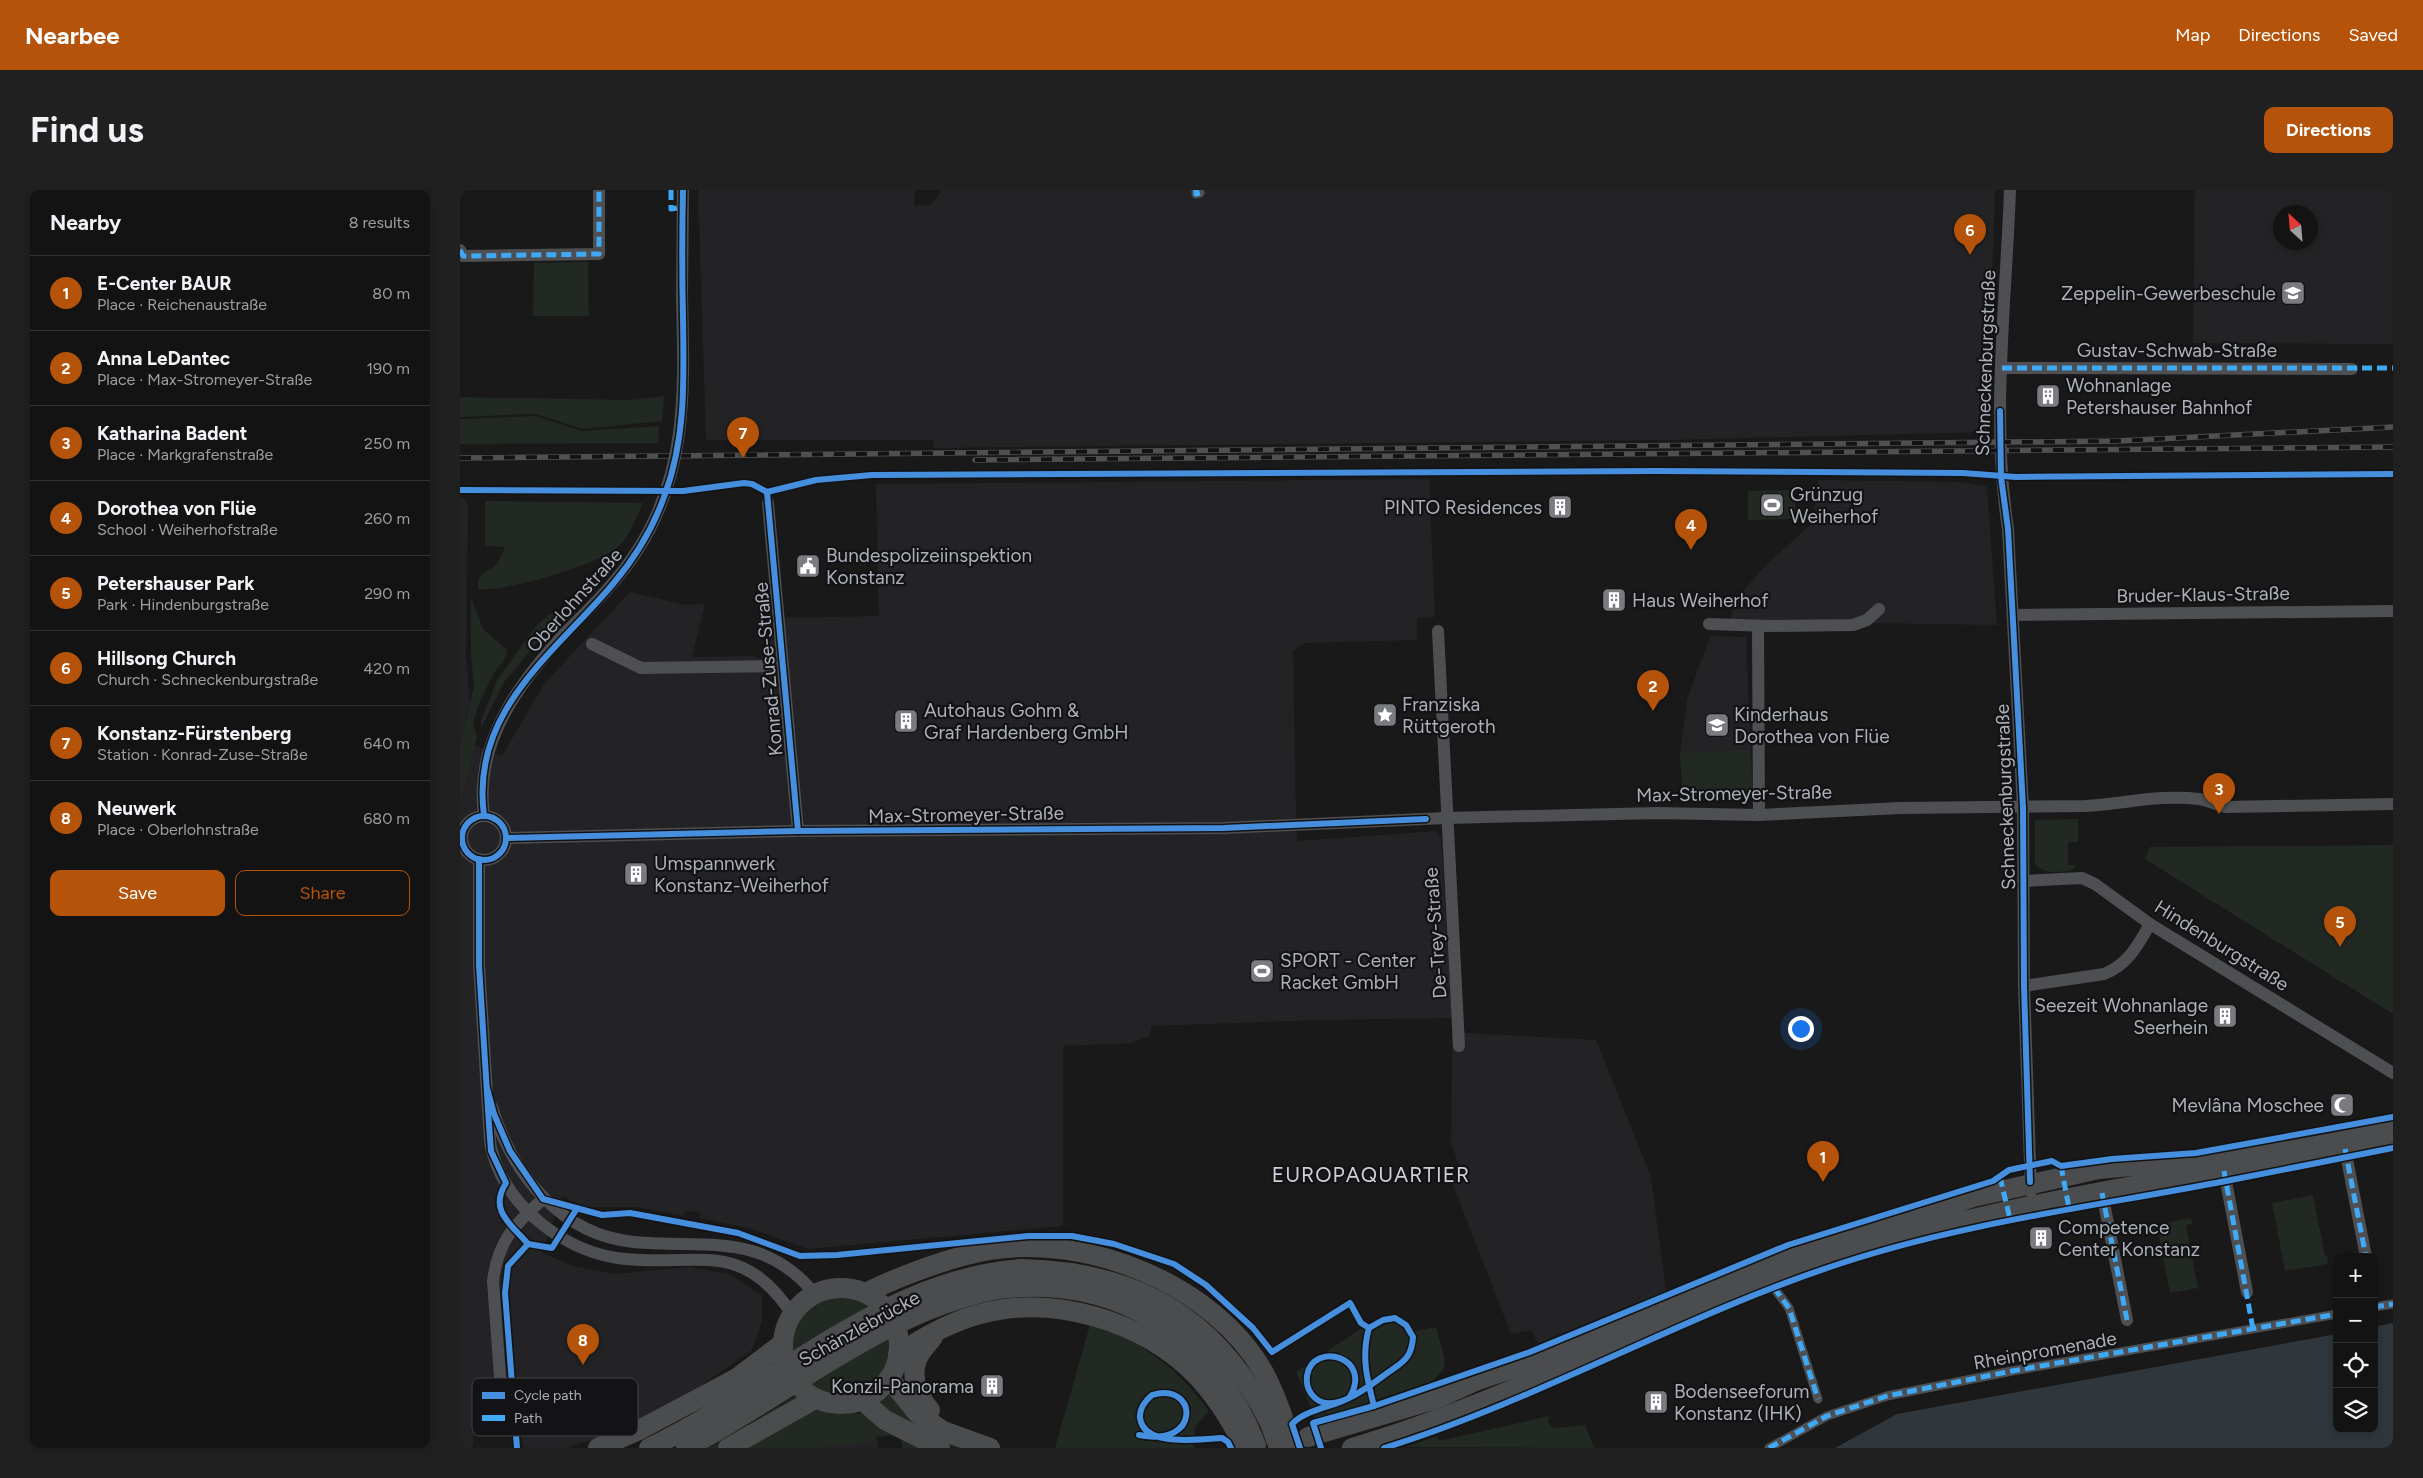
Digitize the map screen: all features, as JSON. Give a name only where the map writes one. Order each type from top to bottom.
[{"type":"main road","points":[[865,1293],[935,1264],[991,1250],[1020,1248],[1047,1248],[1095,1255],[1151,1274],[1181,1291],[1233,1334],[1258,1364],[1304,1442],[1440,1397],[1478,1380],[1557,1353],[1699,1290],[1785,1256],[1894,1224],[1973,1197],[2030,1182],[2112,1167],[2185,1161],[2393,1123]]},
{"type":"main road","points":[[1352,1448],[1475,1406],[1680,1316],[1813,1265],[1903,1236],[2031,1206],[2393,1139]]},
{"type":"main road","points":[[2102,1193],[2104,1176],[2112,1167]]},
{"type":"main road","name":"Schänzlebrücke","points":[[649,1448],[682,1431],[896,1305],[967,1277],[1021,1269],[1083,1273],[1111,1280],[1139,1291],[1186,1317],[1208,1335],[1234,1362],[1254,1391],[1279,1448]]},
{"type":"main road","name":"Schänzlebrücke","points":[[686,1448],[867,1340],[912,1317],[973,1295],[1030,1286],[1062,1288],[1116,1301],[1143,1312],[1174,1332],[1216,1371],[1245,1416],[1257,1448]]},
{"type":"main road","points":[[832,1289],[851,1289],[865,1293],[883,1306],[890,1315],[899,1340],[894,1369],[881,1388],[862,1400],[841,1404],[815,1399],[796,1383],[788,1371],[782,1344],[784,1330],[792,1314],[804,1301],[815,1294],[832,1289]]},
{"type":"main road","points":[[898,1354],[939,1330],[980,1314],[1033,1307],[1086,1313],[1123,1327],[1157,1345],[1196,1375],[1230,1420],[1245,1448]]},
{"type":"main road","points":[[935,1426],[930,1410],[918,1395],[914,1374],[915,1363],[920,1354],[939,1330]]},
{"type":"main road","points":[[638,1431],[736,1378],[782,1344]]},
{"type":"main road","points":[[889,1378],[918,1414],[935,1426],[950,1434],[990,1448]]},
{"type":"main road","points":[[728,1448],[815,1399]]},
{"type":"main road","points":[[862,1400],[885,1420],[940,1448]]},
{"type":"main road","points":[[598,1448],[626,1436]]},
{"type":"street","points":[[460,250],[463,256],[599,254],[599,190]]},
{"type":"street","name":"Oberlohnstraße","points":[[484,816],[483,777],[488,753],[497,728],[526,678],[564,634],[613,584],[638,550],[663,500],[672,474],[682,424],[684,379],[682,296],[683,190]]},
{"type":"street","name":"Schneckenburgstraße","points":[[2010,190],[2002,368],[2001,477],[2008,530],[2023,807],[2024,986],[2031,1206]]},
{"type":"street","name":"Gustav-Schwab-Straße","points":[[2002,368],[2352,369]]},
{"type":"street","name":"Konrad-Zuse-Straße","points":[[768,503],[798,831]]},
{"type":"street","points":[[1708,624],[1758,626],[1853,625],[1867,620],[1879,610]]},
{"type":"street","name":"Bruder-Klaus-Straße","points":[[2013,615],[2393,611]]},
{"type":"street","points":[[1758,626],[1759,815]]},
{"type":"street","points":[[1438,631],[1446,818]]},
{"type":"street","name":"Konrad-Zuse-Straße","points":[[592,644],[641,668],[783,666]]},
{"type":"street","name":"Max-Stromeyer-Straße","points":[[506,838],[798,831],[1224,828],[1446,818],[1657,813],[1759,815],[1900,808],[2110,805],[2126,800],[2199,799],[2225,807],[2393,804]]},
{"type":"street","points":[[484,816],[500,822],[506,838],[505,845],[498,855],[486,860],[469,853],[461,837],[469,822],[484,816]]},
{"type":"street","name":"De-Trey-Straße","points":[[1446,818],[1459,1046]]},
{"type":"street","points":[[480,859],[479,965],[491,1151],[506,1183],[528,1213],[559,1236],[602,1254],[625,1259],[688,1258],[719,1260],[740,1267],[770,1285],[792,1314]]},
{"type":"street","name":"Hindenburgstraße","points":[[2024,881],[2082,878],[2095,884],[2150,924],[2393,1073]]},
{"type":"street","points":[[2024,986],[2104,974],[2116,969],[2138,946],[2150,924]]},
{"type":"street","points":[[487,1088],[500,1128],[510,1151],[543,1199],[577,1224],[609,1238],[633,1242],[720,1244],[751,1250],[794,1272],[815,1294]]},
{"type":"street","points":[[2345,1149],[2365,1253]]},
{"type":"street","points":[[2224,1171],[2247,1292]]},
{"type":"street","points":[[2102,1193],[2127,1320]]},
{"type":"street","points":[[500,1378],[494,1274],[500,1250],[506,1237],[543,1199]]},
{"type":"street","points":[[1774,1288],[1789,1308],[1818,1399]]},
{"type":"street","points":[[2378,1306],[2393,1304]]},
{"type":"street","name":"Rheinpromenade","points":[[1769,1448],[1827,1416],[1887,1396],[2012,1371],[2333,1315]]},
{"type":"shaded area","points":[[698,190],[915,190],[914,206],[931,205],[942,190],[1995,190],[1987,432],[1667,440],[934,448],[933,440],[706,440]]},
{"type":"shaded area","name":"Zeppelin-Gewerbeschule","points":[[2195,190],[2393,190],[2393,344],[2193,343]]},
{"type":"shaded area","points":[[588,262],[589,316],[533,316],[534,263]]},
{"type":"shaded area","points":[[664,396],[662,421],[582,429],[536,414],[460,417],[460,397],[631,400]]},
{"type":"shaded area","points":[[536,416],[582,431],[659,426],[658,443],[460,444],[460,419]]},
{"type":"shaded area","points":[[1429,479],[1435,617],[1417,618],[1417,640],[1305,643],[1293,651],[1297,841],[1437,831],[1441,836],[1452,1018],[1319,1020],[1151,1026],[1150,1036],[1131,1043],[1063,1046],[1063,1226],[808,1249],[749,1228],[700,1218],[700,1212],[685,1211],[684,1216],[638,1207],[584,1207],[562,1196],[542,1253],[573,1266],[616,1274],[690,1267],[729,1274],[762,1295],[762,1322],[752,1350],[687,1396],[638,1422],[638,1378],[472,1378],[472,1436],[474,1436],[472,1448],[460,1448],[460,498],[464,498],[468,505],[466,656],[470,702],[461,740],[502,756],[544,684],[630,592],[685,605],[705,604],[692,657],[754,656],[759,659],[765,656],[770,648],[769,641],[780,640],[778,618],[879,616],[876,484]]},
{"type":"shaded area","points":[[1818,480],[1964,482],[1987,487],[1997,625],[1729,621],[1739,596],[1764,567],[1813,522]]},
{"type":"shaded area","name":"Grünzug Weiherhof","points":[[1795,490],[1795,519],[1748,520],[1748,491]]},
{"type":"shaded area","points":[[485,501],[643,503],[626,538],[618,547],[607,554],[572,569],[529,582],[491,589],[478,589],[480,577],[495,566],[505,547],[485,546]]},
{"type":"shaded area","points":[[471,597],[483,629],[507,650],[506,657],[494,673],[480,701],[473,723],[477,738],[460,802],[460,746],[474,686],[471,656]]},
{"type":"shaded area","points":[[550,614],[559,616],[505,681],[481,728],[481,721],[497,680],[536,626]]},
{"type":"shaded area","name":"Kinderhaus Dorothea von Flüe","points":[[1710,636],[1746,637],[1753,797],[1683,800],[1680,753],[1687,700]]},
{"type":"shaded area","points":[[1750,750],[1753,797],[1683,800],[1680,753]]},
{"type":"shaded area","points":[[2078,819],[2078,842],[2068,842],[2068,865],[2076,865],[2074,869],[2053,872],[2042,870],[2038,867],[2035,863],[2035,820]]},
{"type":"shaded area","points":[[2393,845],[2393,1014],[2145,859],[2150,847]]},
{"type":"shaded area","points":[[1452,1032],[1596,1040],[1651,1177],[1666,1291],[1538,1344],[1531,1330],[1511,1334],[1453,1185],[1453,1178],[1462,1173],[1451,1143]]},
{"type":"shaded area","points":[[2313,1195],[2328,1264],[2285,1271],[2272,1203]]},
{"type":"shaded area","points":[[2191,1218],[2192,1224],[2186,1225],[2198,1288],[2170,1293],[2158,1232],[2151,1232],[2150,1226]]},
{"type":"shaded area","points":[[841,1297],[860,1301],[876,1311],[886,1327],[890,1346],[886,1365],[876,1381],[860,1391],[841,1395],[822,1391],[806,1381],[796,1365],[792,1346],[796,1327],[806,1311],[822,1301]]},
{"type":"shaded area","points":[[1389,1316],[1403,1318],[1415,1331],[1436,1327],[1445,1367],[1433,1381],[1316,1420],[1296,1372],[1374,1320]]},
{"type":"shaded area","points":[[1091,1321],[1157,1357],[1183,1380],[1209,1411],[1195,1427],[1194,1448],[1055,1448]]},
{"type":"shaded area","points":[[2393,1323],[2393,1448],[1835,1448],[1897,1414],[2333,1335],[2333,1433],[2378,1433],[2378,1326]]},
{"type":"shaded area","points":[[889,1390],[967,1448],[955,1448],[945,1444],[871,1404]]},
{"type":"shaded area","points":[[797,1395],[803,1399],[716,1448],[708,1448]]},
{"type":"shaded area","points":[[820,1410],[865,1414],[924,1448],[902,1448],[901,1435],[876,1437],[877,1441],[814,1448],[745,1448],[810,1412]]},
{"type":"shaded area","points":[[1549,1416],[1548,1423],[1554,1428],[1585,1425],[1594,1448],[1405,1447],[1437,1436],[1439,1441]]},
{"type":"shaded area","points":[[521,1436],[604,1436],[565,1448],[524,1448]]},
{"type":"shaded area","points":[[876,1437],[878,1448],[782,1448]]},
{"type":"railway","points":[[460,458],[2118,441],[2393,427]]},
{"type":"railway","points":[[975,460],[2393,447]]},
{"type":"marked path","points":[[460,250],[463,256],[599,254],[599,190]]},
{"type":"marked path","points":[[671,190],[671,209],[682,207]]},
{"type":"marked path","points":[[1196,190],[1196,194],[1200,193]]},
{"type":"marked path","points":[[2002,368],[2393,368]]},
{"type":"marked path","points":[[2345,1149],[2365,1253]]},
{"type":"marked path","points":[[2061,1166],[2069,1208]]},
{"type":"marked path","points":[[2224,1171],[2253,1329]]},
{"type":"marked path","points":[[2000,1177],[2010,1219]]},
{"type":"marked path","points":[[2102,1193],[2127,1320]]},
{"type":"marked path","points":[[1774,1288],[1789,1308],[1818,1399]]},
{"type":"marked path","points":[[2378,1306],[2393,1304]]},
{"type":"marked path","points":[[1769,1448],[1827,1416],[1887,1396],[2012,1371],[2333,1315]]},
{"type":"cycle path","points":[[484,815],[483,778],[490,745],[503,715],[521,687],[543,660],[590,610],[628,564],[642,543],[664,497],[676,453],[682,409],[684,364],[683,190]]},
{"type":"cycle path","points":[[2000,411],[2001,477],[2008,529],[2023,807],[2024,986],[2030,1182]]},
{"type":"cycle path","points":[[460,490],[683,491],[744,483],[752,484],[767,492],[816,480],[872,475],[1656,471],[1963,473],[2016,477],[2393,474]]},
{"type":"cycle path","points":[[767,492],[798,831]]},
{"type":"cycle path","points":[[484,816],[496,820],[502,826],[506,838],[502,850],[496,856],[484,860],[472,856],[466,850],[462,838],[466,826],[472,820],[484,816]]},
{"type":"cycle path","points":[[506,838],[798,831],[1224,828],[1426,819]]},
{"type":"cycle path","points":[[479,859],[479,965],[491,1151],[506,1183],[501,1193],[501,1210],[509,1224],[528,1244],[552,1248],[576,1210]]},
{"type":"cycle path","points":[[487,1088],[494,1114],[510,1151],[543,1199],[602,1215],[630,1213],[738,1233],[800,1256],[837,1255],[1028,1236],[1072,1236],[1114,1244],[1174,1264],[1206,1285],[1253,1328],[1272,1352],[1350,1303],[1361,1323],[1369,1328]]},
{"type":"cycle path","points":[[1321,1448],[1313,1423],[1374,1406],[1530,1352],[1788,1245],[1993,1181],[2009,1170],[2052,1161],[2061,1166],[2112,1159],[2196,1153],[2393,1117]]},
{"type":"cycle path","points":[[1384,1448],[1500,1406],[1669,1331],[1784,1284],[1842,1263],[1889,1249],[1937,1236],[2032,1216],[2226,1181],[2393,1148]]},
{"type":"cycle path","points":[[512,1378],[505,1293],[508,1266],[528,1244]]},
{"type":"cycle path","points":[[1300,1448],[1292,1424],[1304,1415],[1319,1409],[1342,1401],[1349,1398],[1355,1384],[1354,1372],[1340,1358],[1329,1356],[1319,1358],[1311,1365],[1307,1376],[1309,1390],[1314,1397],[1322,1402],[1332,1403],[1343,1401],[1354,1395],[1365,1389],[1376,1381],[1398,1366],[1410,1352],[1413,1337],[1406,1325],[1395,1318],[1383,1320],[1369,1328],[1365,1358],[1367,1377],[1369,1386],[1374,1406]]},
{"type":"cycle path","points":[[1139,1435],[1160,1436],[1174,1432],[1183,1424],[1186,1415],[1185,1405],[1178,1397],[1167,1393],[1152,1395],[1145,1402],[1140,1414],[1144,1428],[1151,1434],[1162,1438],[1174,1440],[1222,1438],[1228,1442],[1231,1448]]},
{"type":"cycle path","points":[[516,1436],[517,1448]]},
{"type":"place","name":"Hillsong Church","points":[[1970,255]]},
{"type":"place","name":"Zeppelin-Gewerbeschule","points":[[2293,293]]},
{"type":"place","name":"Wohnanlage Petershauser Bahnhof","points":[[2048,396]]},
{"type":"place","name":"Konstanz-Fürstenberg","points":[[743,458]]},
{"type":"place","name":"Grünzug Weiherhof","points":[[1772,505]]},
{"type":"place","name":"PINTO Residences","points":[[1560,507]]},
{"type":"place","name":"Dorothea von Flüe","points":[[1691,550]]},
{"type":"place","name":"Bundespolizeiinspektion Konstanz","points":[[808,566]]},
{"type":"place","name":"Haus Weiherhof","points":[[1614,600]]},
{"type":"place","name":"Anna LeDantec","points":[[1653,711]]},
{"type":"place","name":"Franziska Rüttgeroth","points":[[1385,715]]},
{"type":"place","name":"Autohaus Gohm & Graf Hardenberg GmbH","points":[[906,721]]},
{"type":"place","name":"Kinderhaus Dorothea von Flüe","points":[[1717,725]]},
{"type":"place","name":"Katharina Badent","points":[[2219,814]]},
{"type":"place","name":"Umspannwerk Konstanz-Weiherhof","points":[[636,874]]},
{"type":"place","name":"Petershauser Park","points":[[2340,947]]},
{"type":"place","name":"SPORT - Center Racket GmbH","points":[[1262,971]]},
{"type":"place","name":"Seezeit Wohnanlage Seerhein","points":[[2225,1016]]},
{"type":"place","name":"Mevlâna Moschee","points":[[2342,1105]]},
{"type":"place","name":"E-Center BAUR","points":[[1823,1182]]},
{"type":"place","name":"Competence Center Konstanz","points":[[2041,1238]]},
{"type":"place","name":"Neuwerk","points":[[583,1365]]},
{"type":"place","name":"Konzil-Panorama","points":[[992,1386]]},
{"type":"place","name":"Bodenseeforum Konstanz (IHK)","points":[[1656,1402]]},
{"type":"district","name":"EUROPAQUARTIER","points":[[1371,1175]]}]
